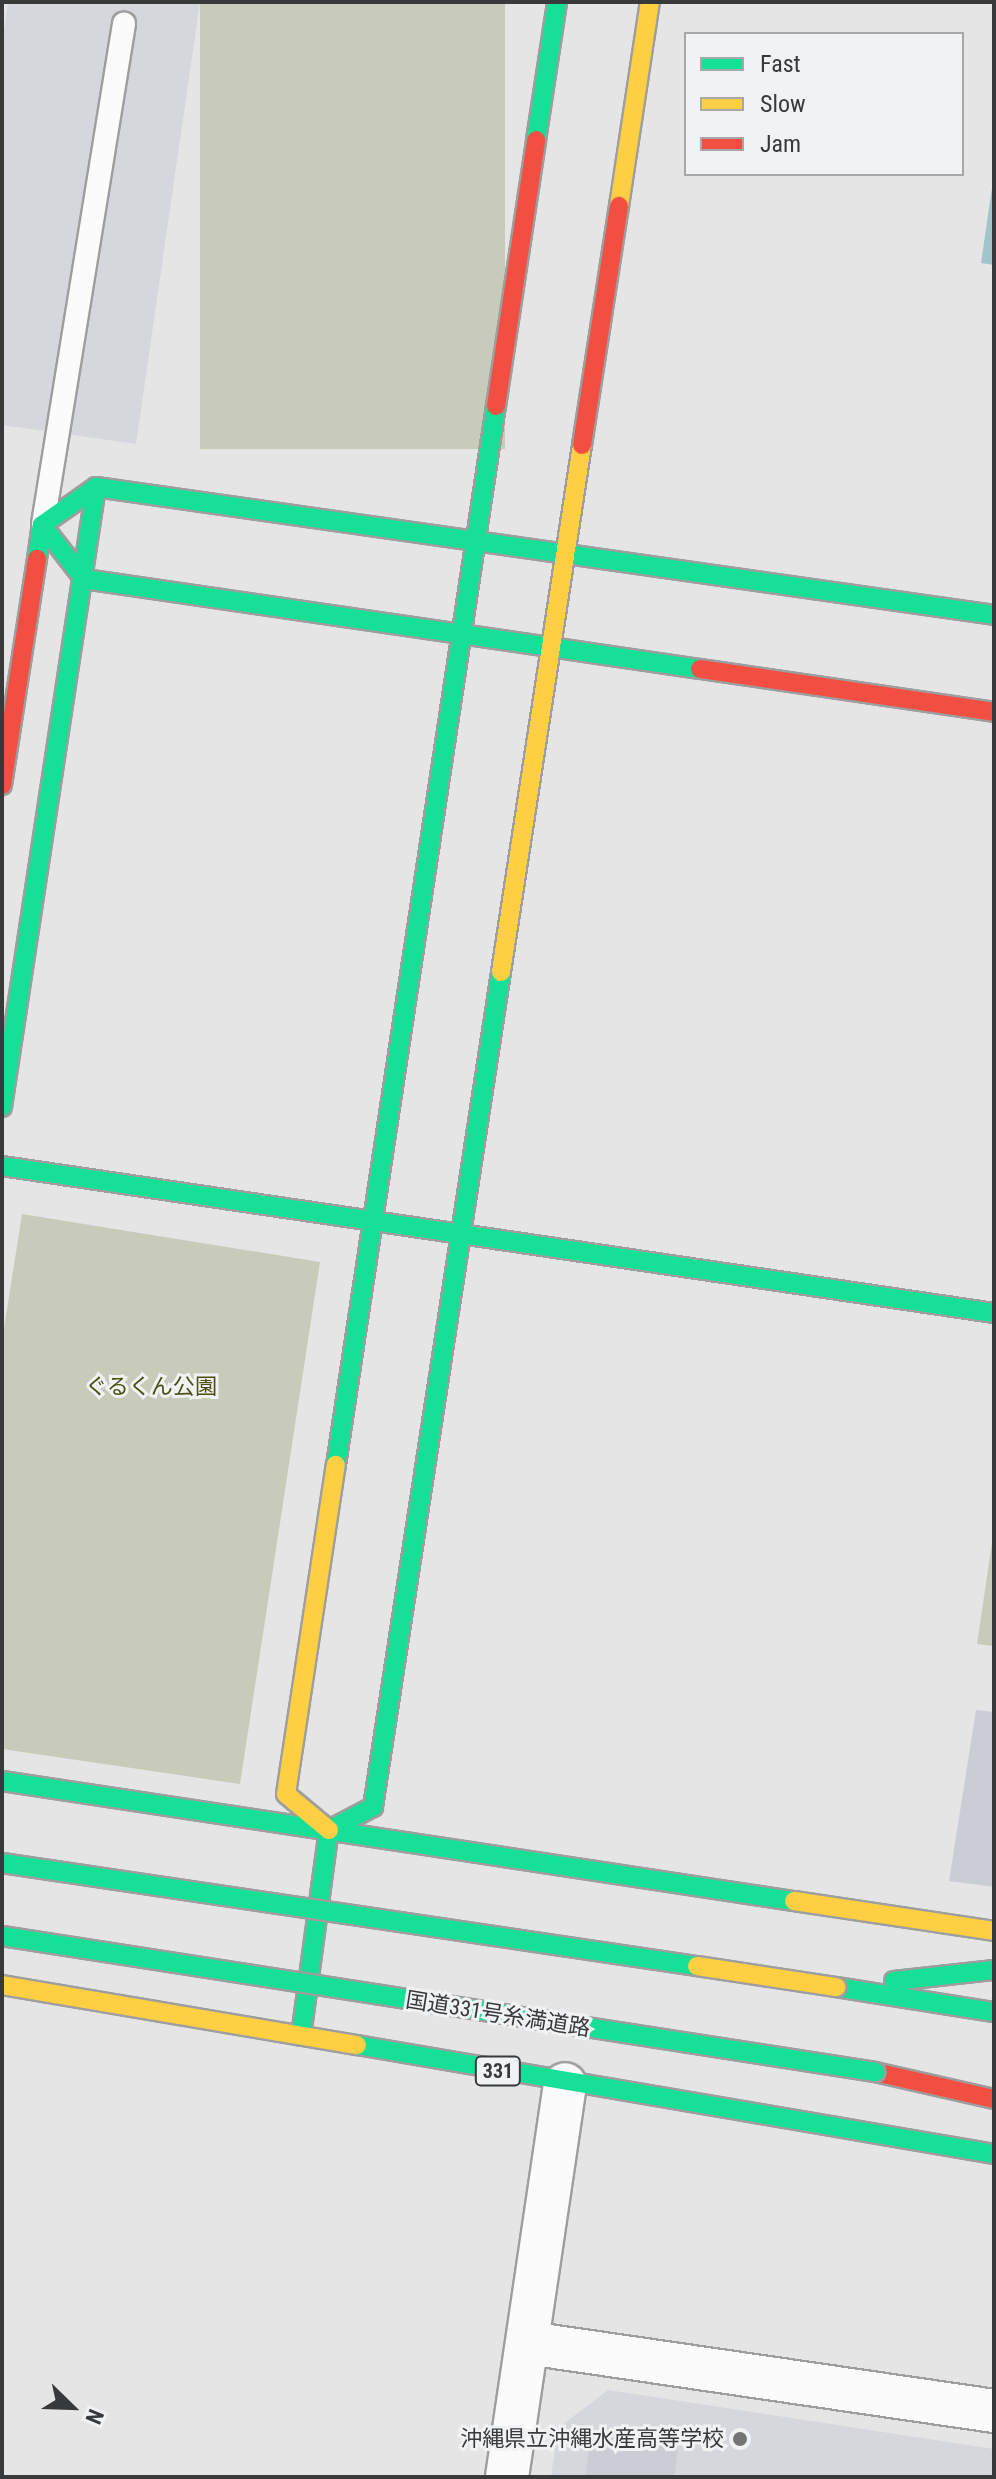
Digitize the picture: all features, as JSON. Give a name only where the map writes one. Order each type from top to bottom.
[{"type":"main road","points":[[329,1830],[286,1794],[374,1221],[473,539],[557,2]]},
{"type":"main road","points":[[329,1830],[373,1807],[650,2]]},
{"type":"main road","points":[[2,1107],[96,487]]},
{"type":"main road","points":[[2,785],[42,525],[96,487],[567,551],[994,615]]},
{"type":"main road","points":[[42,525],[84,579],[459,637],[552,647],[994,712]]},
{"type":"main road","points":[[2,1166],[994,1313]]},
{"type":"main road","points":[[2,1781],[994,1931]]},
{"type":"main road","points":[[301,2036],[329,1830]]},
{"type":"main road","points":[[2,1863],[994,2012]]},
{"type":"main road","name":"国道331号糸満道路","points":[[2,1936],[994,2089]]},
{"type":"main road","points":[[836,1987],[994,1970]]},
{"type":"main road","name":"331","points":[[2,1985],[565,2084],[994,2154]]},
{"type":"main road","points":[[875,2072],[994,2099]]},
{"type":"street","points":[[507,2477],[565,2084]]},
{"type":"street","points":[[528,2343],[994,2411]]},
{"type":"lane","points":[[42,525],[124,24]]},
{"type":"shaded area","points":[[8,2],[200,2],[136,444],[2,425],[2,46]]},
{"type":"shaded area","name":"沖縄県立沖縄水産高等学校","points":[[608,2390],[994,2449],[994,2477],[551,2477],[558,2428]]},
{"type":"green space","points":[[200,2],[505,2],[505,449],[200,449]]},
{"type":"green space","name":"ぐるくん公園","points":[[22,1214],[320,1262],[240,1784],[2,1749],[2,1341]]},
{"type":"green space","points":[[994,1529],[994,1646],[977,1644]]},
{"type":"water","points":[[994,174],[994,265],[981,263]]},
{"type":"building","points":[[976,1710],[994,1712],[994,1887],[949,1881]]},
{"type":"building","points":[[591,2435],[678,2447],[674,2477],[585,2477]]},
{"type":"traffic: fast","points":[[536,140],[557,2]]},
{"type":"traffic: fast","points":[[336,1465],[496,406]]},
{"type":"traffic: fast","points":[[37,559],[42,525],[96,487],[994,615]]},
{"type":"traffic: fast","points":[[2,1107],[96,487]]},
{"type":"traffic: fast","points":[[42,525],[84,579],[700,669]]},
{"type":"traffic: fast","points":[[329,1830],[373,1807],[501,972]]},
{"type":"traffic: fast","points":[[2,1166],[994,1313]]},
{"type":"traffic: fast","points":[[2,1781],[794,1901]]},
{"type":"traffic: fast","points":[[301,2036],[329,1830]]},
{"type":"traffic: fast","points":[[2,1863],[697,1966]]},
{"type":"traffic: fast","points":[[2,1936],[875,2072]]},
{"type":"traffic: fast","points":[[894,1981],[994,1970]]},
{"type":"traffic: fast","points":[[836,1987],[994,2012]]},
{"type":"traffic: fast","points":[[357,2045],[994,2154]]},
{"type":"traffic: slow","points":[[619,206],[650,2]]},
{"type":"traffic: slow","points":[[501,972],[582,445]]},
{"type":"traffic: slow","points":[[329,1830],[286,1794],[336,1465]]},
{"type":"traffic: slow","points":[[794,1901],[994,1931]]},
{"type":"traffic: slow","points":[[697,1966],[836,1987]]},
{"type":"traffic: slow","points":[[2,1985],[357,2045]]},
{"type":"traffic: jam","points":[[496,406],[536,140]]},
{"type":"traffic: jam","points":[[582,445],[619,206]]},
{"type":"traffic: jam","points":[[2,785],[37,559]]},
{"type":"traffic: jam","points":[[700,669],[994,712]]},
{"type":"traffic: jam","points":[[875,2072],[994,2099]]},
{"type":"place","name":"沖縄県立沖縄水産高等学校","points":[[740,2439]]}]
